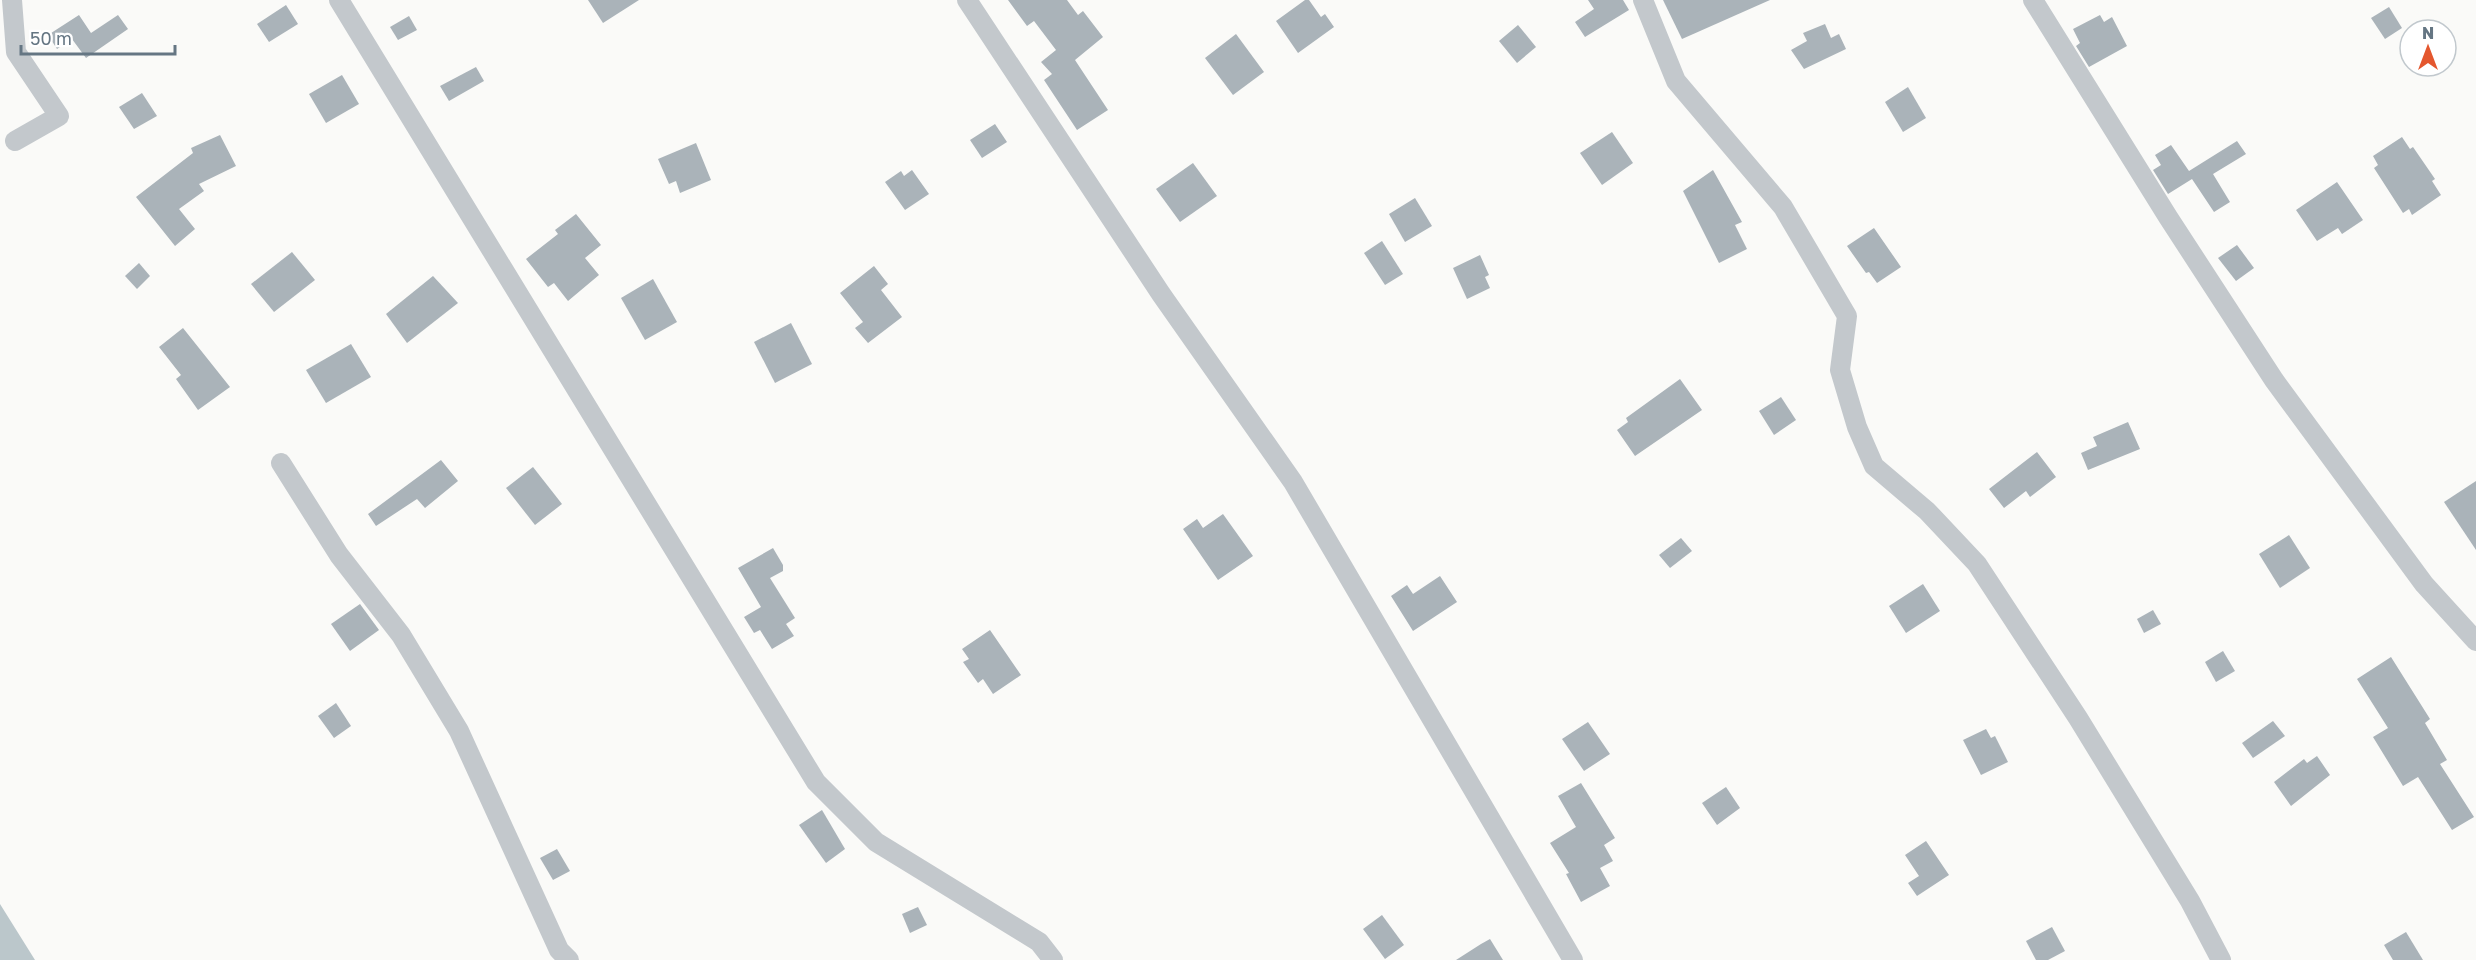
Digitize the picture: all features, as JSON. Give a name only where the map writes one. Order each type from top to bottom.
[{"type":"street","points":[[12,0],[16,52],[59,116],[15,141]]},
{"type":"street","points":[[339,0],[816,782],[876,842],[1039,942],[1053,960]]},
{"type":"street","points":[[967,0],[1161,294],[1293,482],[1573,960]]},
{"type":"street","points":[[1643,0],[1676,81],[1783,207],[1847,316],[1840,370],[1857,427],[1874,466],[1927,511],[1977,564],[2084,728],[2190,901],[2221,960]]},
{"type":"street","points":[[2033,0],[2168,217],[2274,380],[2424,585],[2476,641]]},
{"type":"street","points":[[281,462],[339,555],[401,635],[459,731],[559,950],[569,960]]},
{"type":"shaded area","points":[[0,904],[35,960],[0,960]]},
{"type":"building","points":[[588,0],[639,0],[603,23]]},
{"type":"building","points":[[1008,0],[1067,0],[1078,15],[1083,11],[1103,37],[1075,60],[1108,110],[1077,130],[1044,80],[1052,74],[1041,62],[1056,50],[1034,21],[1027,26]]},
{"type":"building","points":[[1305,0],[1309,0],[1321,17],[1325,14],[1334,27],[1298,53],[1276,21]]},
{"type":"building","points":[[1588,0],[1623,0],[1629,10],[1585,37],[1575,22],[1594,9]]},
{"type":"building","points":[[1663,0],[1770,0],[1682,39]]},
{"type":"building","points":[[286,5],[298,24],[269,42],[257,24]]},
{"type":"building","points":[[2389,7],[2398,22],[2398,31],[2385,39],[2371,18]]},
{"type":"building","points":[[79,15],[91,33],[118,15],[128,29],[86,58],[72,39],[57,49],[48,35]]},
{"type":"building","points":[[2100,15],[2104,22],[2112,17],[2127,46],[2089,67],[2076,46],[2080,43],[2073,29]]},
{"type":"building","points":[[409,16],[417,30],[398,40],[390,27]]},
{"type":"building","points":[[1825,24],[1831,38],[1839,34],[1846,49],[1804,69],[1791,50],[1807,41],[1803,33]]},
{"type":"building","points":[[1518,25],[1536,47],[1517,63],[1499,41]]},
{"type":"building","points":[[1236,34],[1264,72],[1233,95],[1205,58]]},
{"type":"building","points":[[476,67],[484,81],[449,101],[440,86]]},
{"type":"building","points":[[342,75],[359,104],[326,123],[309,94]]},
{"type":"building","points":[[1908,87],[1926,118],[1903,132],[1885,102]]},
{"type":"building","points":[[142,93],[157,116],[134,129],[119,107]]},
{"type":"building","points":[[995,124],[1007,142],[982,158],[970,140]]},
{"type":"building","points":[[1612,132],[1633,163],[1602,185],[1580,153]]},
{"type":"building","points":[[220,135],[236,166],[199,184],[204,191],[179,209],[195,229],[175,246],[136,197],[193,153],[191,148]]},
{"type":"building","points":[[2402,137],[2410,149],[2413,147],[2435,179],[2432,181],[2441,195],[2412,215],[2409,209],[2403,213],[2374,168],[2378,165],[2373,156]]},
{"type":"building","points":[[2237,141],[2246,154],[2213,174],[2230,202],[2214,212],[2192,179],[2168,194],[2153,170],[2161,165],[2155,155],[2171,145],[2189,171]]},
{"type":"building","points":[[696,143],[711,180],[680,193],[676,181],[669,184],[658,159]]},
{"type":"building","points":[[1193,163],[1217,196],[1180,222],[1156,189]]},
{"type":"building","points":[[912,170],[929,194],[905,210],[885,182],[901,171],[904,176]]},
{"type":"building","points":[[1713,170],[1742,222],[1735,225],[1747,249],[1719,263],[1683,191]]},
{"type":"building","points":[[2337,182],[2363,220],[2342,234],[2338,228],[2317,241],[2296,210]]},
{"type":"building","points":[[1415,198],[1432,226],[1405,242],[1389,214]]},
{"type":"building","points":[[576,214],[601,245],[585,258],[599,275],[568,301],[554,283],[548,287],[526,259],[558,234],[555,230]]},
{"type":"building","points":[[1874,228],[1901,267],[1877,283],[1869,272],[1866,273],[1847,246]]},
{"type":"building","points":[[1382,241],[1403,274],[1385,285],[1364,253]]},
{"type":"building","points":[[2237,245],[2254,268],[2236,281],[2218,258]]},
{"type":"building","points":[[292,252],[315,280],[274,312],[251,284]]},
{"type":"building","points":[[1480,255],[1489,275],[1485,277],[1490,288],[1467,299],[1453,268]]},
{"type":"building","points":[[139,263],[150,276],[137,289],[125,276]]},
{"type":"building","points":[[874,266],[888,284],[881,290],[902,317],[868,343],[855,328],[863,322],[840,293]]},
{"type":"building","points":[[433,276],[458,303],[407,343],[386,314]]},
{"type":"building","points":[[653,279],[677,322],[645,340],[621,298]]},
{"type":"building","points":[[791,323],[812,364],[775,383],[754,342]]},
{"type":"building","points":[[183,328],[230,387],[198,410],[176,379],[181,375],[159,347]]},
{"type":"building","points":[[351,344],[371,377],[326,403],[306,370]]},
{"type":"building","points":[[1680,379],[1702,410],[1635,456],[1617,430],[1628,422],[1626,418]]},
{"type":"building","points":[[1781,397],[1796,420],[1774,435],[1759,411]]},
{"type":"building","points":[[2128,422],[2140,449],[2088,470],[2081,453],[2097,446],[2093,437]]},
{"type":"building","points":[[2037,452],[2056,477],[2030,497],[2026,491],[2004,508],[1989,489]]},
{"type":"building","points":[[441,460],[458,481],[425,508],[417,499],[376,526],[368,514]]},
{"type":"building","points":[[533,467],[562,504],[535,525],[506,488]]},
{"type":"building","points":[[2476,481],[2476,550],[2444,502]]},
{"type":"building","points":[[1223,514],[1253,556],[1218,580],[1183,529],[1197,519],[1203,528]]},
{"type":"building","points":[[2289,535],[2310,568],[2280,588],[2259,554]]},
{"type":"building","points":[[1681,538],[1692,551],[1670,568],[1659,555]]},
{"type":"building","points":[[773,548],[783,565],[783,571],[770,578],[795,618],[786,624],[794,636],[772,649],[760,630],[754,633],[744,617],[761,607],[738,568]]},
{"type":"building","points":[[1440,576],[1457,602],[1413,631],[1391,596],[1407,585],[1413,594]]},
{"type":"building","points":[[1923,584],[1940,611],[1906,633],[1889,606]]},
{"type":"building","points":[[360,604],[379,630],[350,651],[331,624]]},
{"type":"building","points":[[2153,610],[2161,624],[2144,633],[2137,619]]},
{"type":"building","points":[[990,630],[1021,675],[993,694],[983,679],[978,683],[963,662],[969,659],[962,649]]},
{"type":"building","points":[[2223,651],[2235,671],[2216,682],[2205,662]]},
{"type":"building","points":[[2391,657],[2430,719],[2425,723],[2447,760],[2440,764],[2474,817],[2452,830],[2418,777],[2403,786],[2373,737],[2388,728],[2357,679]]},
{"type":"building","points":[[336,703],[351,726],[334,738],[318,716]]},
{"type":"building","points":[[2273,721],[2285,736],[2253,758],[2242,743]]},
{"type":"building","points":[[1588,722],[1610,754],[1584,771],[1562,739]]},
{"type":"building","points":[[1986,729],[1991,738],[1995,736],[2008,762],[1981,775],[1963,740]]},
{"type":"building","points":[[2317,756],[2330,775],[2291,806],[2274,782],[2304,759],[2307,763]]},
{"type":"building","points":[[1581,783],[1615,838],[1604,845],[1613,861],[1600,868],[1610,886],[1581,902],[1566,874],[1569,873],[1550,843],[1576,827],[1558,796]]},
{"type":"building","points":[[1726,787],[1740,808],[1717,825],[1702,803]]},
{"type":"building","points":[[822,810],[845,849],[826,863],[799,825]]},
{"type":"building","points":[[1926,841],[1949,875],[1917,896],[1908,883],[1919,876],[1905,855]]},
{"type":"building","points":[[557,849],[570,871],[553,880],[540,858]]},
{"type":"building","points":[[918,907],[927,925],[910,933],[902,914]]},
{"type":"building","points":[[1382,915],[1404,945],[1385,959],[1363,929]]},
{"type":"building","points":[[2052,927],[2065,951],[2048,960],[2036,960],[2026,941]]},
{"type":"building","points":[[2406,932],[2423,960],[2393,960],[2384,945]]},
{"type":"building","points":[[1490,939],[1503,960],[1456,960],[1481,944]]}]
